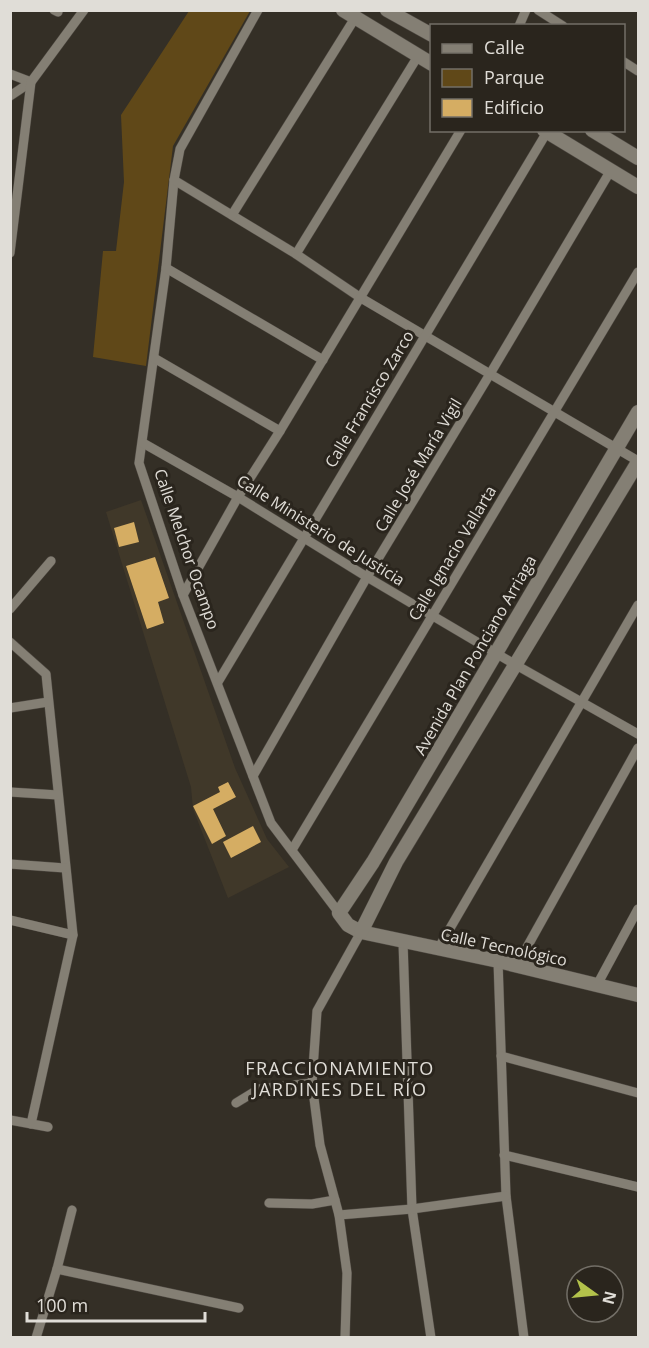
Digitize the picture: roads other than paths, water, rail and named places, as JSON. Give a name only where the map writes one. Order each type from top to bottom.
[{"type":"street","points":[[10,96],[32,82],[84,10]]},
{"type":"street","name":"Calle Melchor Ocampo","points":[[258,10],[180,149],[174,180],[166,268],[139,463],[183,595],[271,823],[348,925],[361,932]]},
{"type":"street","points":[[387,10],[430,34]]},
{"type":"street","points":[[520,24],[526,10]]},
{"type":"street","points":[[538,10],[560,24]]},
{"type":"street","points":[[232,215],[349,14],[430,63]]},
{"type":"street","points":[[296,254],[418,56]]},
{"type":"street","points":[[625,63],[639,71]]},
{"type":"street","points":[[10,74],[32,82]]},
{"type":"street","points":[[10,253],[32,82]]},
{"type":"street","points":[[183,595],[238,496],[280,431],[460,132]]},
{"type":"street","name":"Calle Francisco Zarco","points":[[218,682],[544,132]]},
{"type":"street","points":[[547,132],[639,186]]},
{"type":"street","points":[[595,132],[639,158]]},
{"type":"street","name":"Calle José María Vigil","points":[[253,776],[367,577],[611,170]]},
{"type":"street","points":[[174,180],[425,336],[639,461],[396,862],[361,932],[316,1011],[312,1083],[320,1145],[339,1215],[347,1273],[345,1338]]},
{"type":"street","points":[[166,268],[323,360]]},
{"type":"street","name":"Calle Ignacio Vallarta","points":[[292,850],[639,272]]},
{"type":"street","points":[[154,358],[280,431]]},
{"type":"street","name":"Avenida Plan Ponciano Arriaga","points":[[339,913],[373,862],[639,412]]},
{"type":"street","name":"Calle Ministerio de Justicia","points":[[143,443],[238,496],[367,577],[495,653],[639,734]]},
{"type":"street","points":[[10,609],[51,561]]},
{"type":"street","points":[[438,950],[581,700],[639,605]]},
{"type":"street","points":[[11,644],[45,674],[73,935],[31,1124]]},
{"type":"street","points":[[10,708],[48,702]]},
{"type":"street","points":[[517,966],[639,748]]},
{"type":"street","points":[[10,792],[58,795]]},
{"type":"street","points":[[373,862],[396,862]]},
{"type":"street","points":[[10,864],[65,868]]},
{"type":"street","points":[[597,985],[639,909]]},
{"type":"street","points":[[10,920],[73,935]]},
{"type":"street","name":"Calle Tecnológico","points":[[361,932],[639,994]]},
{"type":"street","points":[[403,942],[411,1209],[431,1338]]},
{"type":"street","points":[[498,961],[506,1196],[525,1338]]},
{"type":"street","points":[[501,1056],[639,1093]]},
{"type":"street","points":[[236,1103],[259,1089],[312,1083]]},
{"type":"street","points":[[10,1120],[48,1127]]},
{"type":"street","points":[[504,1155],[639,1187]]},
{"type":"street","points":[[339,1215],[411,1209],[506,1196]]},
{"type":"street","points":[[269,1203],[312,1204],[335,1200]]},
{"type":"street","points":[[36,1338],[72,1210]]},
{"type":"street","points":[[57,1269],[239,1308]]},
{"type":"district","name":"FRACCIONAMIENTO JARDINES DEL RÍO","points":[[340,1078]]}]
